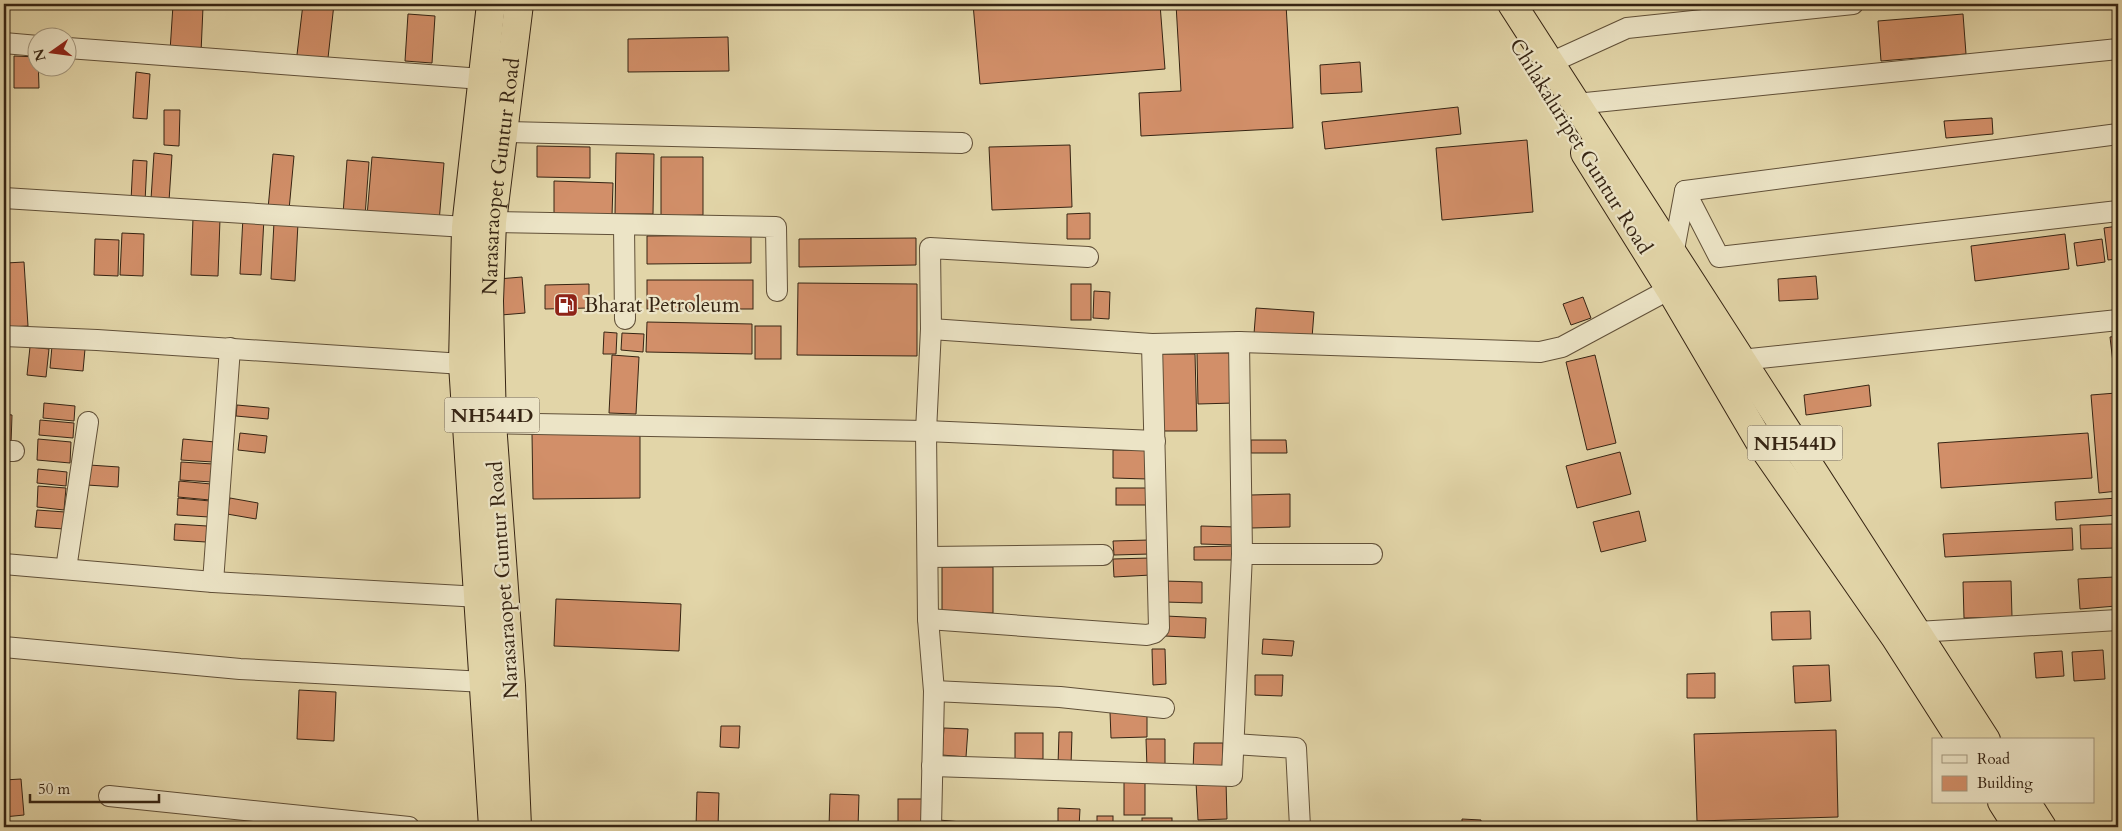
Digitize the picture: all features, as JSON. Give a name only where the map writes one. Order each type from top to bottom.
[{"type":"highway","name":"Narasaraopet Guntur Road","points":[[491,4],[466,228],[463,364],[480,423],[511,685],[518,827]]},
{"type":"highway","name":"Narasaraopet Guntur Road","points":[[493,827],[480,596],[480,423],[492,222],[519,4]]},
{"type":"highway","name":"Chilakaluripet Guntur Road","points":[[1490,4],[1670,289]]},
{"type":"highway","name":"Chilakaluripet Guntur Road","points":[[1512,4],[1673,255]]},
{"type":"highway","name":"NH544D","points":[[1673,255],[1985,738]]},
{"type":"highway","name":"NH544D","points":[[1670,289],[1761,444],[1896,637],[1960,738]]},
{"type":"highway","points":[[2003,804],[2018,827]]},
{"type":"highway","points":[[2027,804],[2042,827]]},
{"type":"street","points":[[1550,64],[1627,28],[1853,4]]},
{"type":"street","points":[[4,43],[28,45]]},
{"type":"street","points":[[78,49],[482,79]]},
{"type":"street","points":[[1576,104],[2118,49]]},
{"type":"street","points":[[504,132],[962,143]]},
{"type":"street","points":[[1685,190],[2118,134]]},
{"type":"street","points":[[1673,255],[1685,190]]},
{"type":"street","points":[[1685,190],[1719,257],[2118,211]]},
{"type":"street","points":[[4,198],[466,228]]},
{"type":"street","points":[[492,222],[776,227],[777,290]]},
{"type":"street","points":[[624,225],[625,319]]},
{"type":"street","points":[[931,827],[934,691],[928,618],[926,431],[931,329],[930,248],[1088,257]]},
{"type":"street","points":[[931,329],[1152,344],[1239,342],[1540,352],[1562,347],[1670,289]]},
{"type":"street","points":[[1741,360],[2118,320]]},
{"type":"street","points":[[4,336],[230,348],[463,364]]},
{"type":"street","points":[[932,766],[1232,776],[1242,554],[1239,342]]},
{"type":"street","points":[[928,618],[1147,635],[1154,633],[1159,628],[1152,344]]},
{"type":"street","points":[[213,582],[230,348]]},
{"type":"street","points":[[66,569],[88,422]]},
{"type":"street","points":[[480,423],[926,431],[1155,441]]},
{"type":"street","points":[[928,557],[1103,554]]},
{"type":"street","points":[[1242,554],[1372,554]]},
{"type":"street","points":[[4,564],[213,582],[480,596]]},
{"type":"street","points":[[1917,632],[2118,620]]},
{"type":"street","points":[[4,647],[240,669],[485,682]]},
{"type":"street","points":[[934,691],[1060,697],[1164,708]]},
{"type":"street","points":[[1234,744],[1296,748],[1300,827]]},
{"type":"street","points":[[109,796],[409,827]]},
{"type":"building","points":[[303,4],[334,4],[327,67],[296,63]]},
{"type":"building","points":[[973,4],[1160,4],[1165,69],[980,84]]},
{"type":"building","points":[[1176,4],[1286,4],[1293,128],[1141,136],[1139,93],[1181,91]]},
{"type":"building","points":[[1648,4],[1681,4],[1648,7]]},
{"type":"building","points":[[173,5],[203,7],[201,53],[170,51]]},
{"type":"building","points":[[408,14],[435,16],[432,63],[405,61]]},
{"type":"building","points":[[1963,14],[1966,54],[1881,61],[1878,21]]},
{"type":"building","points":[[728,37],[729,71],[628,72],[628,39]]},
{"type":"building","points":[[14,56],[28,57],[28,78],[39,78],[39,88],[14,88]]},
{"type":"building","points":[[1360,62],[1362,92],[1321,94],[1320,65]]},
{"type":"building","points":[[136,72],[150,74],[147,119],[133,118]]},
{"type":"building","points":[[1458,107],[1461,134],[1325,149],[1322,122]]},
{"type":"building","points":[[164,110],[180,110],[179,146],[164,145]]},
{"type":"building","points":[[1992,118],[1993,134],[1946,138],[1944,121]]},
{"type":"building","points":[[1527,140],[1533,212],[1442,220],[1436,148]]},
{"type":"building","points":[[1070,145],[1072,207],[992,210],[989,147]]},
{"type":"building","points":[[537,146],[590,147],[590,178],[537,177]]},
{"type":"building","points":[[154,153],[172,155],[169,201],[151,199]]},
{"type":"building","points":[[616,153],[654,154],[653,214],[615,214]]},
{"type":"building","points":[[273,154],[294,156],[289,210],[268,209]]},
{"type":"building","points":[[372,157],[444,163],[439,222],[367,216]]},
{"type":"building","points":[[661,157],[703,157],[703,215],[661,216]]},
{"type":"building","points":[[133,160],[147,161],[145,202],[131,201]]},
{"type":"building","points":[[347,160],[369,162],[365,216],[343,214]]},
{"type":"building","points":[[554,181],[613,183],[612,216],[554,215]]},
{"type":"building","points":[[1090,213],[1090,239],[1067,239],[1067,214]]},
{"type":"building","points":[[243,217],[264,218],[261,275],[240,274]]},
{"type":"building","points":[[193,218],[220,219],[218,276],[191,275]]},
{"type":"building","points":[[274,222],[298,223],[295,281],[271,279]]},
{"type":"building","points":[[2118,226],[2118,259],[2108,260],[2104,228]]},
{"type":"building","points":[[122,233],[144,234],[143,276],[120,275]]},
{"type":"building","points":[[2065,234],[2069,269],[1975,281],[1971,246]]},
{"type":"building","points":[[751,235],[751,263],[647,264],[647,236]]},
{"type":"building","points":[[916,238],[916,265],[799,267],[799,239]]},
{"type":"building","points":[[95,239],[119,240],[118,276],[94,275]]},
{"type":"building","points":[[2102,239],[2105,262],[2077,266],[2074,243]]},
{"type":"building","points":[[24,262],[28,326],[9,327],[6,263]]},
{"type":"building","points":[[1816,276],[1818,299],[1779,301],[1778,279]]},
{"type":"building","points":[[522,277],[525,313],[501,315],[498,279]]},
{"type":"building","points":[[647,280],[753,280],[753,309],[647,309]]},
{"type":"building","points":[[798,283],[917,284],[917,356],[797,355]]},
{"type":"building","points":[[589,284],[589,308],[545,309],[545,285]]},
{"type":"building","points":[[1071,284],[1091,284],[1091,320],[1071,320]]},
{"type":"building","points":[[1094,291],[1110,292],[1109,319],[1093,318]]},
{"type":"building","points":[[1583,297],[1591,318],[1571,325],[1563,304]]},
{"type":"building","points":[[1256,308],[1314,312],[1312,338],[1254,334]]},
{"type":"building","points":[[647,322],[752,324],[752,354],[646,352]]},
{"type":"building","points":[[755,326],[781,326],[781,359],[755,359]]},
{"type":"building","points":[[604,332],[617,333],[616,354],[603,354]]},
{"type":"building","points":[[622,333],[644,334],[643,352],[621,350]]},
{"type":"building","points":[[2118,336],[2118,389],[2116,389],[2110,337]]},
{"type":"building","points":[[52,346],[85,349],[83,371],[50,368]]},
{"type":"building","points":[[30,347],[49,349],[46,377],[27,375]]},
{"type":"building","points":[[1197,353],[1233,353],[1234,403],[1198,404]]},
{"type":"building","points":[[1161,354],[1195,354],[1197,431],[1162,431]]},
{"type":"building","points":[[612,355],[639,357],[636,414],[609,413]]},
{"type":"building","points":[[1595,355],[1616,443],[1587,450],[1566,362]]},
{"type":"building","points":[[1869,385],[1871,406],[1806,415],[1804,395]]},
{"type":"building","points":[[2116,393],[2118,491],[2099,493],[2091,395]]},
{"type":"building","points":[[44,403],[75,406],[74,421],[43,418]]},
{"type":"building","points":[[237,405],[269,408],[268,419],[236,416]]},
{"type":"building","points":[[4,414],[12,415],[11,444],[4,443]]},
{"type":"building","points":[[40,420],[74,423],[73,438],[39,435]]},
{"type":"building","points":[[240,433],[267,436],[265,453],[238,450]]},
{"type":"building","points":[[640,433],[640,498],[533,499],[532,434]]},
{"type":"building","points":[[2088,433],[2092,478],[1941,488],[1938,443]]},
{"type":"building","points":[[38,439],[71,442],[70,463],[37,460]]},
{"type":"building","points":[[183,439],[215,442],[213,462],[181,460]]},
{"type":"building","points":[[1251,440],[1286,440],[1287,453],[1251,453]]},
{"type":"building","points":[[1113,450],[1149,450],[1148,479],[1113,478]]},
{"type":"building","points":[[1620,452],[1631,494],[1577,508],[1566,466]]},
{"type":"building","points":[[181,462],[213,464],[212,482],[180,480]]},
{"type":"building","points":[[89,465],[119,467],[118,487],[87,485]]},
{"type":"building","points":[[38,469],[67,472],[66,486],[37,483]]},
{"type":"building","points":[[179,481],[211,484],[210,500],[178,497]]},
{"type":"building","points":[[38,486],[66,488],[64,510],[37,507]]},
{"type":"building","points":[[1116,488],[1148,488],[1148,505],[1116,505]]},
{"type":"building","points":[[1290,494],[1290,527],[1251,528],[1251,495]]},
{"type":"building","points":[[178,498],[210,501],[209,517],[177,515]]},
{"type":"building","points":[[230,498],[258,503],[256,519],[227,514]]},
{"type":"building","points":[[2118,498],[2118,515],[2056,520],[2055,502]]},
{"type":"building","points":[[37,510],[65,512],[64,529],[35,527]]},
{"type":"building","points":[[1639,511],[1646,541],[1601,552],[1593,522]]},
{"type":"building","points":[[175,524],[207,526],[206,542],[174,540]]},
{"type":"building","points":[[2114,524],[2115,548],[2081,549],[2080,525]]},
{"type":"building","points":[[1201,526],[1237,527],[1236,545],[1201,544]]},
{"type":"building","points":[[2072,528],[2073,550],[1945,557],[1943,534]]},
{"type":"building","points":[[1149,540],[1150,554],[1114,555],[1113,541]]},
{"type":"building","points":[[1232,546],[1232,560],[1194,560],[1194,547]]},
{"type":"building","points":[[1150,558],[1151,575],[1114,577],[1113,559]]},
{"type":"building","points":[[942,567],[993,567],[993,613],[942,613]]},
{"type":"building","points":[[2114,577],[2116,606],[2080,609],[2078,579]]},
{"type":"building","points":[[1164,581],[1202,582],[1202,603],[1164,602]]},
{"type":"building","points":[[2011,581],[2012,617],[1964,618],[1963,582]]},
{"type":"building","points":[[556,599],[681,604],[679,651],[554,646]]},
{"type":"building","points":[[1810,611],[1811,639],[1772,640],[1771,612]]},
{"type":"building","points":[[1166,616],[1206,618],[1205,638],[1165,636]]},
{"type":"building","points":[[1263,639],[1294,641],[1292,656],[1262,654]]},
{"type":"building","points":[[1152,649],[1165,649],[1166,684],[1153,685]]},
{"type":"building","points":[[2103,650],[2105,679],[2074,681],[2072,652]]},
{"type":"building","points":[[2062,651],[2064,676],[2036,678],[2034,653]]},
{"type":"building","points":[[1829,665],[1831,701],[1795,703],[1793,666]]},
{"type":"building","points":[[1715,673],[1715,698],[1687,698],[1687,674]]},
{"type":"building","points":[[1255,675],[1283,675],[1282,696],[1255,695]]},
{"type":"building","points":[[299,690],[336,692],[334,741],[297,739]]},
{"type":"building","points":[[1147,711],[1147,737],[1111,738],[1110,712]]},
{"type":"building","points":[[721,726],[740,726],[739,748],[720,747]]},
{"type":"building","points":[[944,728],[968,729],[966,757],[942,755]]},
{"type":"building","points":[[1836,730],[1838,817],[1697,821],[1694,734]]},
{"type":"building","points":[[1059,732],[1072,732],[1071,766],[1058,766]]},
{"type":"building","points":[[1015,733],[1043,733],[1043,759],[1015,759]]},
{"type":"building","points":[[1146,739],[1165,739],[1165,767],[1147,768]]},
{"type":"building","points":[[1194,743],[1223,743],[1222,772],[1193,772]]},
{"type":"building","points":[[1124,776],[1145,776],[1145,815],[1124,815]]},
{"type":"building","points":[[21,779],[24,815],[4,817],[4,780]]},
{"type":"building","points":[[1226,781],[1227,819],[1198,820],[1196,782]]},
{"type":"building","points":[[697,792],[719,793],[718,827],[696,827]]},
{"type":"building","points":[[830,794],[859,795],[858,827],[829,827]]},
{"type":"building","points":[[898,799],[924,799],[924,827],[898,827]]},
{"type":"building","points":[[1058,808],[1080,809],[1079,827],[1058,827]]},
{"type":"building","points":[[1097,816],[1113,816],[1113,827],[1097,827]]},
{"type":"building","points":[[1142,818],[1172,818],[1172,827],[1142,827]]},
{"type":"building","points":[[1462,819],[1481,820],[1481,827],[1462,827]]},
{"type":"building","points":[[939,820],[962,822],[961,827],[938,827]]},
{"type":"building","points":[[1415,825],[1444,826],[1444,827],[1415,827]]},
{"type":"place","name":"Bharat Petroleum","points":[[566,305]]}]
